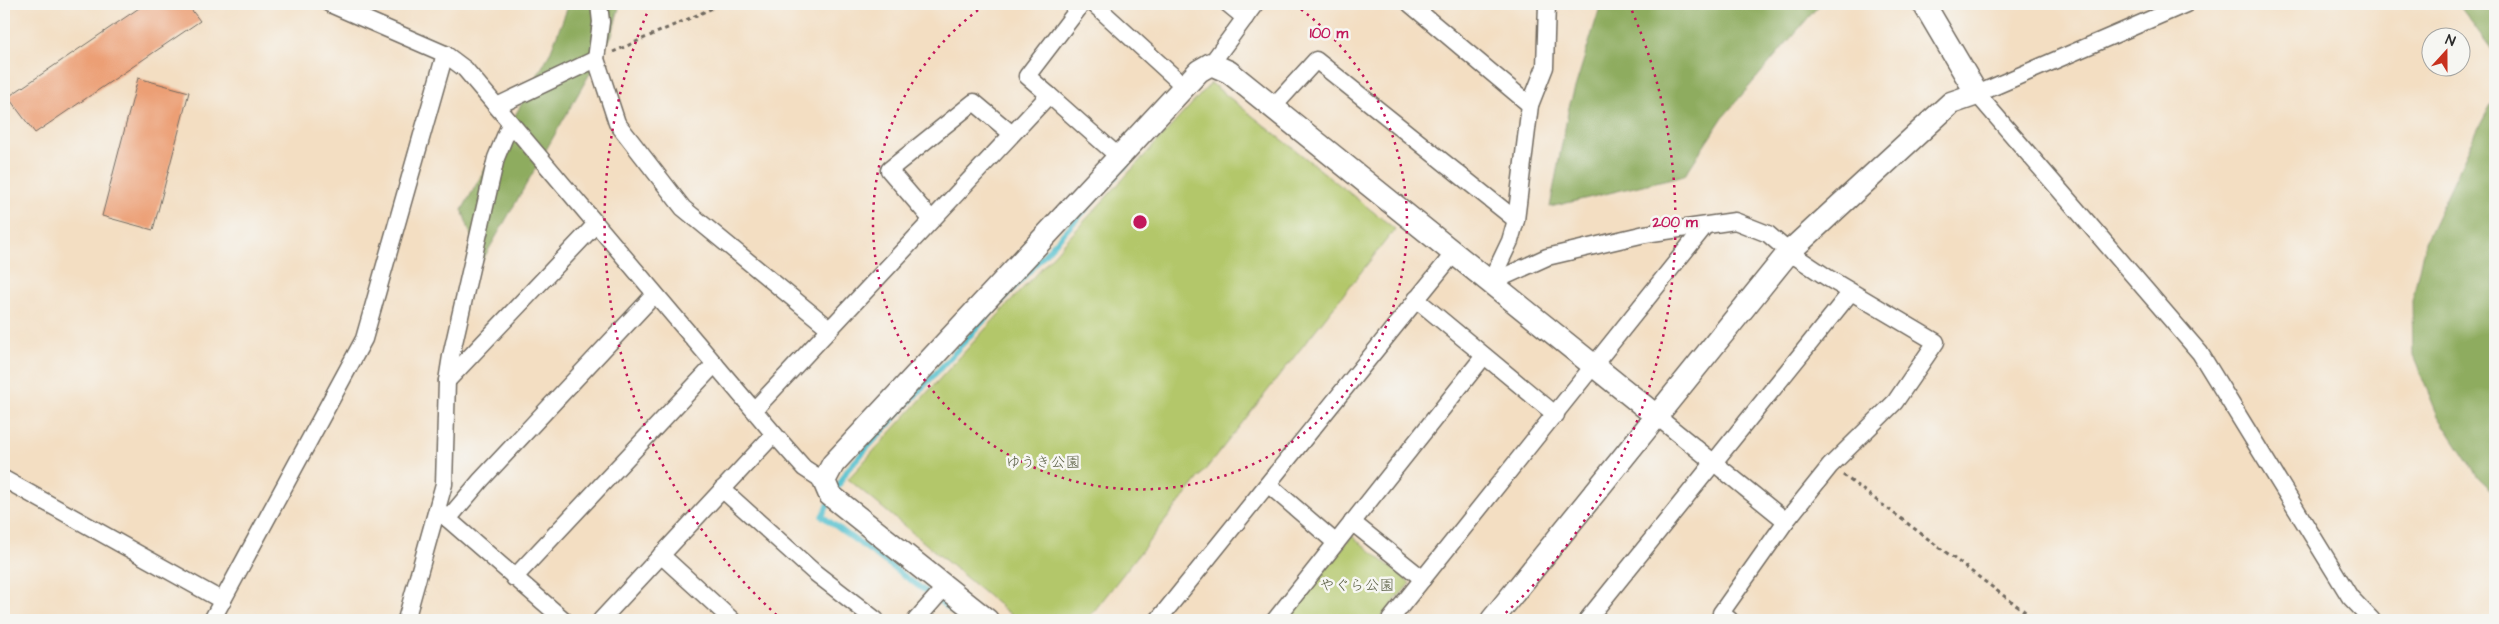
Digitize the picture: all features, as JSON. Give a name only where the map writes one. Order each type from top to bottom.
[{"type":"street","points":[[330,4],[445,54],[465,69],[804,468],[824,481],[830,495],[987,620]]},
{"type":"street","points":[[599,4],[601,22],[596,59],[617,123],[683,208],[829,328]]},
{"type":"street","points":[[1082,4],[1027,76],[1119,157]]},
{"type":"street","points":[[1094,4],[1185,87]]},
{"type":"street","points":[[1228,4],[1245,18]]},
{"type":"street","points":[[824,481],[833,464],[1200,71],[1211,64],[1255,4]]},
{"type":"street","points":[[1410,4],[1530,105]]},
{"type":"street","points":[[1490,282],[1510,241],[1516,220],[1530,105],[1544,67],[1547,4]]},
{"type":"street","points":[[1924,4],[1977,94],[2200,353],[2350,597],[2372,620]]},
{"type":"street","points":[[1492,620],[1655,415],[1789,252],[1951,103],[1977,94],[2186,4]]},
{"type":"street","points":[[212,620],[364,339],[445,54]]},
{"type":"street","points":[[497,106],[596,59]]},
{"type":"street","points":[[1273,107],[1316,60],[1516,220]]},
{"type":"street","points":[[1211,64],[1229,72],[1786,521]]},
{"type":"street","points":[[755,409],[1049,95]]},
{"type":"street","points":[[932,220],[889,170],[974,102],[1012,134]]},
{"type":"street","points":[[406,620],[443,514],[447,381],[496,158],[510,124]]},
{"type":"street","points":[[1490,282],[1547,257],[1645,234],[1735,222],[1768,234],[1789,252],[1851,292],[1936,342],[1895,402],[1830,466],[1786,521],[1722,618]]},
{"type":"street","points":[[447,381],[596,224]]},
{"type":"street","points":[[1390,620],[1556,415],[1705,226]]},
{"type":"street","points":[[1158,620],[1269,485],[1454,253]]},
{"type":"street","points":[[1587,620],[1851,292]]},
{"type":"street","points":[[443,514],[487,473],[655,294]]},
{"type":"street","points":[[1416,299],[1556,415]]},
{"type":"street","points":[[1275,620],[1484,356]]},
{"type":"street","points":[[514,578],[715,364]]},
{"type":"street","points":[[601,620],[774,434]]},
{"type":"street","points":[[4,479],[223,601]]},
{"type":"street","points":[[1269,485],[1336,543]]},
{"type":"street","points":[[722,489],[814,572],[876,620]]},
{"type":"street","points":[[443,514],[562,620]]},
{"type":"street","points":[[1352,522],[1423,579]]},
{"type":"street","points":[[661,555],[732,620]]},
{"type":"street","points":[[916,620],[945,587]]},
{"type":"path","points":[[596,59],[722,4]]},
{"type":"path","points":[[1830,466],[2036,620]]},
{"type":"green space","points":[[569,4],[620,4],[612,35],[481,263],[462,210],[550,53]]},
{"type":"green space","points":[[1601,4],[1820,4],[1723,117],[1685,175],[1550,207],[1569,107]]},
{"type":"green space","points":[[2458,4],[2495,4],[2495,54]]},
{"type":"green space","name":"ゆうき公園","points":[[1211,83],[1395,229],[1087,620],[1017,620],[848,479]]},
{"type":"green space","points":[[2495,97],[2495,493],[2478,477],[2438,416],[2413,356],[2412,301],[2425,242]]},
{"type":"green space","name":"やぐら公園","points":[[1352,536],[1410,583],[1379,620],[1286,620]]},
{"type":"building","points":[[145,4],[187,4],[200,21],[35,133],[8,97]]},
{"type":"building","points":[[138,78],[189,92],[153,230],[102,216]]},
{"type":"waterway","points":[[835,492],[848,469],[1131,160]]},
{"type":"waterway","points":[[831,500],[822,516],[965,620]]}]
